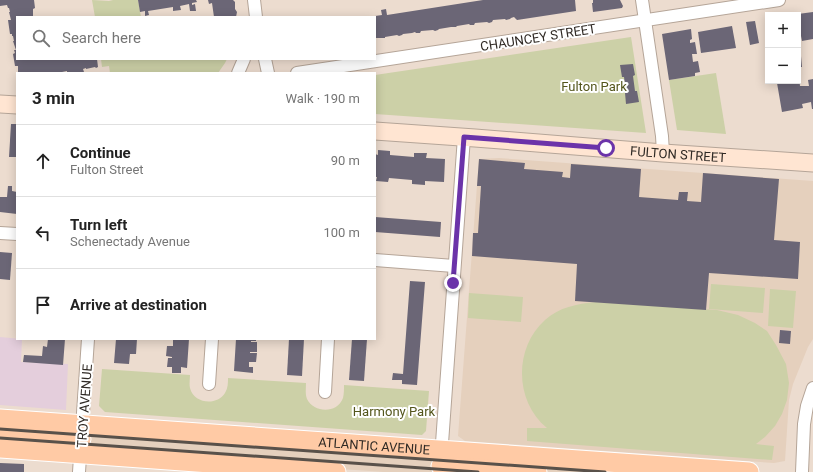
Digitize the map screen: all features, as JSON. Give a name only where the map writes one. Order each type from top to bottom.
[{"type":"main road","points":[[0,104],[16,105]]},
{"type":"main road","name":"FULTON STREET","points":[[376,131],[813,163]]},
{"type":"main road","name":"ATLANTIC AVENUE","points":[[0,419],[53,422],[81,439],[336,472]]},
{"type":"main road","points":[[4,438],[53,422]]},
{"type":"main road","points":[[4,438],[81,439]]},
{"type":"main road","name":"ATLANTIC AVENUE","points":[[81,439],[441,462],[748,472]]},
{"type":"main road","points":[[441,462],[535,472]]},
{"type":"street","points":[[642,0],[662,136],[663,153]]},
{"type":"street","name":"CHAUNCEY STREET","points":[[304,72],[779,0]]},
{"type":"street","points":[[238,72],[244,60]]},
{"type":"street","points":[[265,60],[268,72]]},
{"type":"street","points":[[441,462],[464,137]]},
{"type":"street","points":[[0,233],[16,234]]},
{"type":"street","points":[[376,260],[454,266]]},
{"type":"street","name":"TROY AVENUE","points":[[79,472],[88,340]]},
{"type":"street","points":[[209,384],[212,340]]},
{"type":"street","points":[[325,392],[328,340]]},
{"type":"street","points":[[802,472],[804,424],[807,406],[813,388]]},
{"type":"shaded area","points":[[499,158],[813,181],[813,339],[808,347],[793,384],[789,400],[785,461],[774,463],[465,441],[458,436],[479,159]]},
{"type":"shaded area","points":[[0,337],[22,340],[21,362],[68,364],[66,410],[0,405]]},
{"type":"shaded area","points":[[0,426],[631,472],[384,472],[93,452]]},
{"type":"green space","points":[[92,0],[138,0],[141,16],[95,16]]},
{"type":"green space","name":"Fulton Park","points":[[631,37],[646,133],[376,114],[376,75]]},
{"type":"green space","points":[[101,60],[226,60],[219,72],[110,72],[109,66],[102,67]]},
{"type":"green space","points":[[716,73],[726,134],[677,130],[669,80]]},
{"type":"green space","points":[[711,284],[765,288],[763,313],[709,309]]},
{"type":"green space","points":[[770,289],[796,291],[793,328],[768,326]]},
{"type":"green space","points":[[469,293],[523,297],[521,322],[468,318]]},
{"type":"green space","points":[[596,302],[717,310],[738,315],[755,323],[767,331],[786,364],[789,383],[787,400],[782,414],[775,426],[756,444],[774,446],[772,460],[527,441],[527,428],[547,428],[536,417],[524,390],[522,375],[523,360],[527,345],[545,320],[556,312],[569,307]]},
{"type":"green space","name":"Harmony Park","points":[[102,369],[190,375],[190,386],[192,393],[201,400],[206,401],[217,400],[225,393],[228,378],[306,383],[306,397],[310,404],[325,410],[336,407],[340,403],[343,398],[344,385],[429,391],[426,431],[422,435],[105,412],[99,406]]},
{"type":"building","points":[[0,0],[34,0],[35,8],[33,9],[33,16],[16,16],[16,50],[13,36],[10,34],[8,20],[11,20],[9,8],[7,5],[0,6]]},
{"type":"building","points":[[138,0],[196,0],[197,2],[192,3],[192,5],[195,4],[196,11],[190,11],[189,4],[180,6],[181,10],[173,11],[173,7],[148,11],[149,15],[145,16],[145,11],[140,12]]},
{"type":"building","points":[[208,0],[233,0],[235,2],[235,9],[237,12],[236,16],[214,16],[212,3],[209,4]]},
{"type":"building","points":[[483,0],[575,0],[576,11],[517,20],[514,17],[506,20],[493,20],[489,23],[475,23],[474,25],[469,24],[435,31],[421,31],[420,33],[415,32],[399,36],[376,38],[375,16],[382,15],[381,10],[386,9],[387,15]]},
{"type":"building","points":[[593,0],[620,0],[623,6],[622,8],[593,12]]},
{"type":"building","points":[[813,12],[813,39],[802,41],[801,14]]},
{"type":"building","points":[[755,21],[759,43],[750,45],[746,22]]},
{"type":"building","points":[[732,26],[736,48],[701,53],[698,32]]},
{"type":"building","points":[[691,29],[692,39],[690,40],[690,43],[695,42],[697,54],[692,54],[693,62],[698,61],[700,72],[695,73],[695,76],[669,80],[662,34]]},
{"type":"building","points":[[14,50],[16,50],[16,60],[97,60],[98,67],[83,69],[84,72],[18,72],[18,66],[15,66],[13,54],[15,53]]},
{"type":"building","points":[[633,64],[635,91],[637,91],[639,102],[626,104],[624,77],[622,77],[620,65]]},
{"type":"building","points":[[813,79],[813,109],[811,102],[802,104],[803,108],[782,112],[777,84],[800,84],[800,86],[809,86],[808,80]]},
{"type":"building","points":[[11,124],[16,124],[16,157],[9,157]]},
{"type":"building","points":[[378,150],[390,151],[390,155],[414,157],[414,153],[427,153],[426,158],[445,159],[444,182],[425,181],[425,185],[412,184],[412,180],[389,178],[388,182],[376,181],[376,154],[378,155]]},
{"type":"building","points":[[479,159],[525,163],[524,169],[563,172],[562,177],[570,178],[571,164],[641,169],[639,197],[678,200],[679,192],[688,192],[687,201],[701,202],[703,173],[779,179],[774,240],[800,242],[798,279],[709,273],[706,310],[575,301],[577,264],[472,256],[473,233],[478,233],[481,186],[477,186]]},
{"type":"building","points":[[8,186],[12,186],[12,191],[16,192],[16,214],[0,212],[0,197],[7,197]]},
{"type":"building","points":[[376,217],[441,222],[440,237],[376,232]]},
{"type":"building","points":[[0,252],[12,253],[10,280],[0,279]]},
{"type":"building","points":[[410,281],[425,282],[417,385],[402,384],[402,380],[392,380],[393,373],[403,374]]},
{"type":"building","points":[[780,330],[791,331],[790,344],[779,343]]},
{"type":"building","points":[[48,340],[65,340],[63,365],[23,362],[24,355],[42,356],[43,346],[47,347]]},
{"type":"building","points":[[116,340],[137,340],[136,354],[130,354],[129,364],[114,363]]},
{"type":"building","points":[[173,340],[189,340],[187,368],[181,367],[181,373],[172,373],[172,367],[167,367],[168,358],[172,357],[166,356],[167,346],[173,346]]},
{"type":"building","points":[[236,340],[256,340],[251,342],[257,342],[257,352],[250,353],[257,353],[256,362],[249,362],[249,367],[253,367],[253,373],[234,371]]},
{"type":"building","points":[[289,340],[304,340],[302,376],[287,375]]},
{"type":"building","points":[[352,340],[367,340],[364,381],[349,380]]},
{"type":"building","points":[[0,463],[24,464],[24,472],[0,472]]},
{"type":"railway","points":[[0,429],[605,472]]},
{"type":"railway","points":[[0,438],[478,472]]},
{"type":"route","points":[[453,283],[464,137],[606,148]]}]
